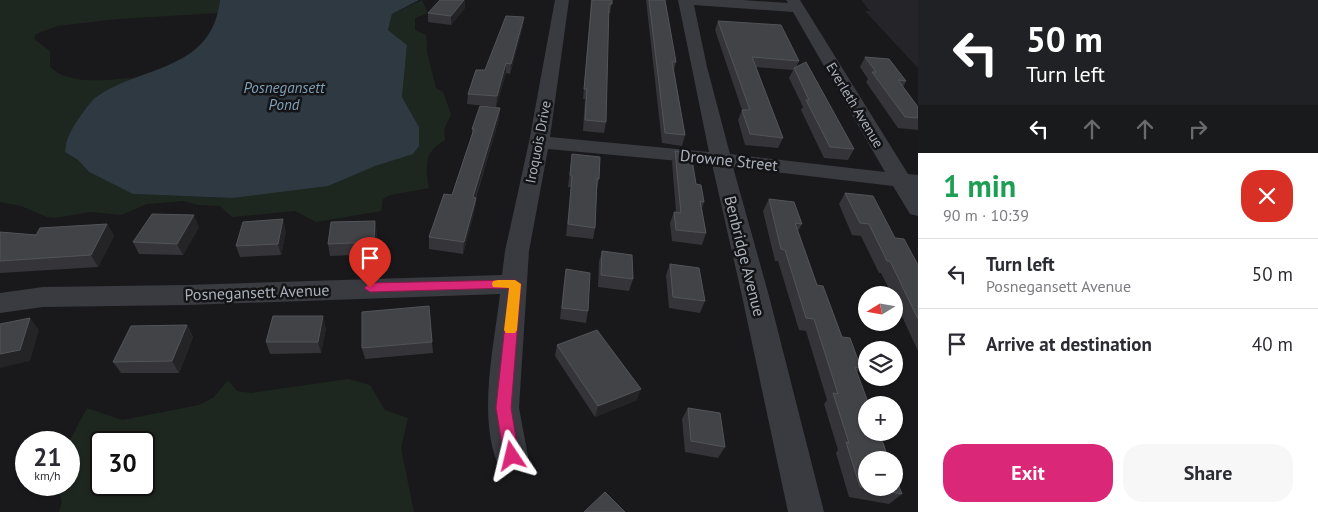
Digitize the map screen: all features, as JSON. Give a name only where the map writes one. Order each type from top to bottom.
[{"type":"street","name":"Iroquois Drive","points":[[512,456],[504,408],[517,252],[539,142],[562,0]]},
{"type":"street","points":[[686,0],[795,4]]},
{"type":"street","name":"Benbridge Avenue","points":[[686,0],[693,42],[720,159],[748,265],[806,512]]},
{"type":"street","name":"Everleth Avenue","points":[[795,4],[909,181],[918,209]]},
{"type":"street","name":"Drowne Street","points":[[539,142],[720,159],[909,181]]},
{"type":"street","name":"Posnegansett Avenue","points":[[0,303],[43,297],[187,295],[515,284]]},
{"type":"shaded area","points":[[0,0],[220,0],[218,13],[118,19],[57,26],[36,34],[34,39],[50,51],[50,67],[69,77],[105,80],[140,77],[98,95],[65,152],[78,160],[89,172],[133,194],[233,198],[375,166],[413,153],[419,127],[402,97],[407,45],[388,30],[392,14],[422,0],[428,13],[415,18],[415,30],[426,35],[427,52],[436,88],[443,92],[451,114],[444,130],[445,140],[433,149],[428,160],[429,188],[390,195],[383,199],[381,211],[316,222],[295,211],[232,217],[220,206],[198,205],[183,201],[147,204],[121,215],[91,212],[55,218],[47,217],[21,206],[0,202]]},
{"type":"shaded area","points":[[861,0],[918,0],[918,68],[865,11],[870,11]]},
{"type":"shaded area","points":[[348,379],[370,385],[385,410],[408,418],[401,448],[414,512],[59,512],[62,502],[60,496],[80,496],[80,431],[75,431],[87,408],[122,420],[199,405],[214,397],[228,380],[237,391],[251,393]]},
{"type":"water","name":"Posnegansett Pond","points":[[220,0],[419,0],[392,14],[388,30],[407,45],[402,97],[419,127],[419,146],[413,154],[375,166],[328,186],[233,198],[133,194],[89,172],[78,160],[65,152],[67,139],[72,129],[87,107],[99,95],[117,85],[156,70],[191,53],[204,40],[214,23]]},
{"type":"building","points":[[440,0],[464,0],[451,16],[428,13]]},
{"type":"building","points":[[592,0],[612,0],[612,4],[609,4],[606,122],[585,120],[587,89],[584,89]]},
{"type":"building","points":[[649,0],[665,0],[676,62],[672,62],[685,135],[665,133]]},
{"type":"building","points":[[506,16],[524,17],[511,64],[506,63],[497,96],[468,94],[476,70],[485,70]]},
{"type":"building","points":[[718,21],[781,25],[799,61],[752,57],[783,138],[750,134],[742,110],[750,110]]},
{"type":"building","points":[[865,57],[889,59],[906,81],[898,80],[918,107],[918,118],[905,117],[872,72],[876,72]]},
{"type":"building","points":[[806,62],[854,149],[830,147],[806,100],[809,100],[794,68]]},
{"type":"building","points":[[480,106],[500,108],[473,197],[476,198],[464,242],[429,237],[444,194],[452,195]]},
{"type":"building","points":[[675,151],[691,153],[696,184],[701,185],[704,202],[700,201],[706,233],[676,230],[674,212],[681,213]]},
{"type":"building","points":[[572,154],[600,157],[595,228],[568,224]]},
{"type":"building","points":[[845,193],[873,196],[895,238],[904,239],[918,265],[918,319],[903,286],[890,261],[887,261],[869,224],[860,223]]},
{"type":"building","points":[[769,199],[794,202],[802,224],[795,223],[817,285],[823,286],[842,337],[850,338],[858,360],[858,368],[855,367],[858,375],[858,386],[862,386],[866,396],[858,396],[858,441],[882,441],[886,451],[858,451],[858,481],[846,442],[849,443],[833,393],[838,394],[814,319],[806,318],[785,250],[781,249]]},
{"type":"building","points":[[152,214],[194,215],[177,244],[133,242]]},
{"type":"building","points":[[283,219],[278,244],[236,246],[243,222]]},
{"type":"building","points":[[375,221],[374,242],[328,244],[331,222]]},
{"type":"building","points":[[107,224],[91,255],[0,261],[0,232],[36,235],[40,228]]},
{"type":"building","points":[[602,251],[632,255],[633,279],[601,275]]},
{"type":"building","points":[[670,264],[699,268],[705,301],[673,297]]},
{"type":"building","points":[[566,269],[590,273],[588,311],[562,308]]},
{"type":"building","points":[[429,306],[432,342],[362,348],[362,312]]},
{"type":"building","points":[[273,316],[323,316],[318,342],[266,342]]},
{"type":"building","points":[[30,318],[20,350],[0,354],[0,324]]},
{"type":"building","points":[[187,325],[172,361],[113,362],[131,326]]},
{"type":"building","points":[[597,330],[641,389],[598,406],[557,345]]},
{"type":"building","points":[[688,408],[720,413],[725,447],[691,441]]},
{"type":"building","points":[[605,492],[625,512],[584,512]]},
{"type":"slow traffic","points":[[498,284],[515,284],[511,330]]},
{"type":"route","points":[[370,288],[515,284],[504,408],[512,456]]}]
